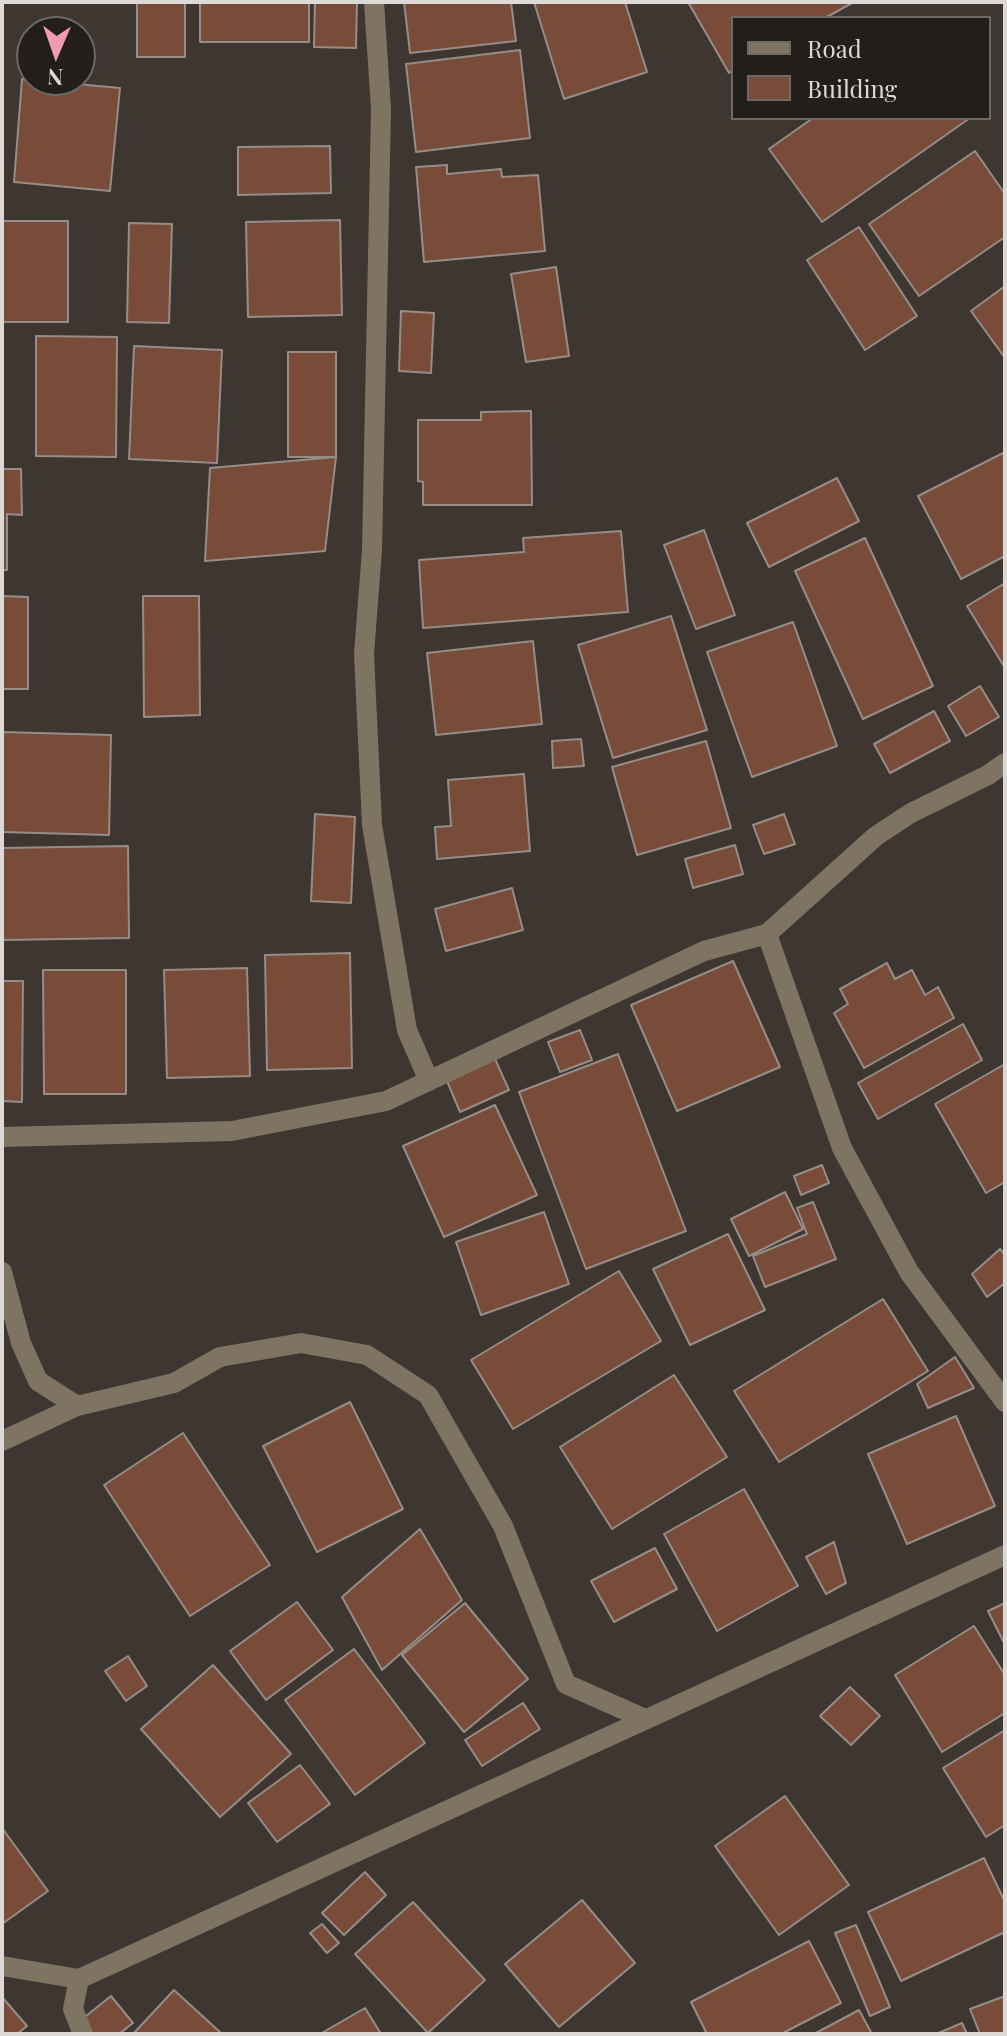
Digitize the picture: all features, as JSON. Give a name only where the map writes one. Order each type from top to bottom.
[{"type":"street","points":[[374,2],[381,109],[372,550],[364,654],[372,825],[407,1030],[429,1081]]},
{"type":"street","points":[[2,1137],[232,1131],[386,1101],[704,951],[767,934],[876,836],[911,813],[988,775],[1005,763]]},
{"type":"street","points":[[767,934],[842,1148],[909,1272],[1005,1402]]},
{"type":"street","points":[[2,1272],[21,1343],[38,1381],[77,1406]]},
{"type":"street","points":[[2,1441],[77,1406],[174,1383],[220,1357],[301,1343],[367,1355],[428,1395],[503,1526],[566,1684],[645,1719]]},
{"type":"street","points":[[2,1966],[79,1979],[1005,1555]]},
{"type":"street","points":[[79,1979],[73,2009],[83,2034]]},
{"type":"building","points":[[137,2],[185,2],[185,57],[137,57]]},
{"type":"building","points":[[200,2],[309,2],[309,42],[200,42]]},
{"type":"building","points":[[315,2],[357,2],[356,48],[314,47]]},
{"type":"building","points":[[404,2],[511,2],[516,41],[410,53]]},
{"type":"building","points":[[534,2],[625,2],[647,72],[564,99]]},
{"type":"building","points":[[688,2],[854,2],[829,16],[731,16],[729,73]]},
{"type":"building","points":[[520,50],[530,138],[416,152],[406,64]]},
{"type":"building","points":[[96,86],[120,88],[110,191],[14,182],[21,96],[96,96]]},
{"type":"building","points":[[810,120],[967,120],[822,222],[769,149]]},
{"type":"building","points":[[330,146],[331,193],[238,195],[238,147]]},
{"type":"building","points":[[975,151],[1005,194],[1005,237],[919,296],[869,224]]},
{"type":"building","points":[[447,165],[447,174],[501,169],[502,177],[538,175],[545,251],[424,262],[416,167]]},
{"type":"building","points":[[340,220],[342,315],[248,317],[246,222]]},
{"type":"building","points":[[2,221],[68,221],[68,322],[2,322]]},
{"type":"building","points":[[129,223],[172,224],[169,323],[127,322]]},
{"type":"building","points":[[859,227],[917,316],[865,350],[807,260]]},
{"type":"building","points":[[556,267],[569,356],[526,362],[511,274]]},
{"type":"building","points":[[1005,286],[1005,358],[971,311]]},
{"type":"building","points":[[401,311],[434,313],[431,373],[399,371]]},
{"type":"building","points":[[36,336],[117,337],[116,457],[36,456]]},
{"type":"building","points":[[134,346],[222,350],[217,463],[129,459]]},
{"type":"building","points":[[288,352],[336,352],[336,457],[288,457]]},
{"type":"building","points":[[531,411],[532,505],[423,505],[423,482],[418,481],[418,420],[481,420],[481,412]]},
{"type":"building","points":[[1005,452],[1005,556],[961,579],[918,496]]},
{"type":"building","points":[[336,457],[325,551],[205,561],[210,468]]},
{"type":"building","points":[[2,469],[21,469],[22,515],[7,514],[7,570],[2,570]]},
{"type":"building","points":[[837,478],[859,521],[769,567],[747,523]]},
{"type":"building","points":[[704,530],[735,615],[696,629],[664,545]]},
{"type":"building","points":[[621,531],[628,612],[423,628],[419,560],[524,552],[523,538]]},
{"type":"building","points":[[865,538],[933,686],[863,719],[795,571]]},
{"type":"building","points":[[1005,583],[1005,668],[967,606]]},
{"type":"building","points":[[2,596],[28,597],[28,689],[2,689]]},
{"type":"building","points":[[143,596],[199,596],[200,715],[144,717]]},
{"type":"building","points":[[671,616],[707,730],[613,758],[578,645]]},
{"type":"building","points":[[793,622],[837,746],[752,777],[707,652]]},
{"type":"building","points":[[533,641],[542,724],[436,735],[427,653]]},
{"type":"building","points":[[980,686],[999,717],[966,736],[948,706]]},
{"type":"building","points":[[934,711],[950,741],[890,773],[874,744]]},
{"type":"building","points":[[2,732],[111,735],[109,835],[2,832]]},
{"type":"building","points":[[581,739],[584,766],[553,768],[552,741]]},
{"type":"building","points":[[706,741],[731,828],[637,855],[612,767]]},
{"type":"building","points":[[524,774],[530,851],[437,859],[435,827],[451,826],[448,780]]},
{"type":"building","points":[[315,814],[355,817],[351,903],[311,901]]},
{"type":"building","points":[[784,814],[795,844],[764,854],[753,825]]},
{"type":"building","points":[[735,845],[743,874],[693,888],[685,859]]},
{"type":"building","points":[[128,846],[129,938],[2,940],[2,848]]},
{"type":"building","points":[[512,888],[523,930],[446,951],[435,909]]},
{"type":"building","points":[[350,953],[352,1068],[267,1070],[265,955]]},
{"type":"building","points":[[733,961],[780,1067],[677,1111],[631,1005]]},
{"type":"building","points":[[887,963],[895,979],[912,970],[925,995],[938,987],[954,1018],[864,1068],[834,1013],[848,1004],[840,989]]},
{"type":"building","points":[[247,968],[250,1076],[167,1078],[164,970]]},
{"type":"building","points":[[43,970],[126,970],[126,1094],[44,1094]]},
{"type":"building","points":[[2,981],[23,981],[22,1102],[2,1101]]},
{"type":"building","points":[[963,1024],[982,1060],[878,1119],[858,1083]]},
{"type":"building","points":[[580,1030],[592,1060],[560,1072],[548,1042]]},
{"type":"building","points":[[618,1054],[686,1231],[586,1269],[519,1092]]},
{"type":"building","points":[[495,1059],[509,1090],[460,1112],[447,1081]]},
{"type":"building","points":[[1005,1064],[1005,1182],[986,1193],[935,1104]]},
{"type":"building","points":[[495,1105],[537,1195],[444,1237],[403,1146]]},
{"type":"building","points":[[822,1165],[829,1183],[801,1195],[794,1176]]},
{"type":"building","points":[[785,1192],[803,1229],[749,1256],[731,1219]]},
{"type":"building","points":[[813,1202],[836,1259],[765,1287],[753,1256],[807,1234],[797,1208]]},
{"type":"building","points":[[544,1212],[569,1284],[481,1315],[456,1242]]},
{"type":"building","points":[[728,1234],[765,1310],[690,1345],[653,1269]]},
{"type":"building","points":[[1000,1249],[1005,1255],[1005,1283],[987,1297],[972,1274]]},
{"type":"building","points":[[619,1271],[661,1341],[513,1429],[471,1360]]},
{"type":"building","points":[[883,1299],[928,1371],[779,1462],[734,1391]]},
{"type":"building","points":[[955,1357],[974,1388],[928,1408],[917,1384]]},
{"type":"building","points":[[674,1375],[727,1457],[612,1529],[560,1447]]},
{"type":"building","points":[[350,1402],[403,1509],[317,1552],[263,1446]]},
{"type":"building","points":[[956,1416],[995,1506],[907,1544],[868,1454]]},
{"type":"building","points":[[183,1433],[270,1565],[190,1616],[104,1485]]},
{"type":"building","points":[[744,1489],[798,1586],[717,1631],[664,1534]]},
{"type":"building","points":[[420,1529],[462,1600],[382,1670],[342,1597]]},
{"type":"building","points":[[834,1542],[846,1583],[826,1594],[806,1557]]},
{"type":"building","points":[[655,1548],[677,1589],[614,1622],[591,1581]]},
{"type":"building","points":[[297,1602],[333,1650],[266,1700],[230,1651]]},
{"type":"building","points":[[465,1603],[528,1679],[464,1732],[402,1655]]},
{"type":"building","points":[[1005,1603],[1005,1645],[988,1611]]},
{"type":"building","points":[[974,1626],[1005,1675],[1005,1713],[942,1752],[895,1675]]},
{"type":"building","points":[[354,1649],[425,1743],[355,1795],[285,1700]]},
{"type":"building","points":[[128,1656],[147,1686],[126,1701],[105,1671]]},
{"type":"building","points":[[213,1665],[291,1754],[220,1817],[141,1729]]},
{"type":"building","points":[[850,1687],[880,1716],[851,1745],[820,1716]]},
{"type":"building","points":[[523,1703],[540,1729],[482,1766],[465,1740]]},
{"type":"building","points":[[1005,1730],[1005,1825],[986,1837],[943,1768]]},
{"type":"building","points":[[300,1765],[330,1804],[277,1842],[248,1803]]},
{"type":"building","points":[[785,1796],[849,1885],[779,1935],[715,1846]]},
{"type":"building","points":[[2,1828],[48,1891],[2,1924]]},
{"type":"building","points":[[984,1858],[1005,1902],[1005,1932],[901,1981],[868,1912]]},
{"type":"building","points":[[365,1872],[386,1895],[344,1935],[322,1913]]},
{"type":"building","points":[[582,1900],[635,1963],[559,2027],[505,1964]]},
{"type":"building","points":[[413,1902],[485,1980],[428,2033],[355,1954]]},
{"type":"building","points":[[322,1924],[339,1943],[327,1953],[310,1933]]},
{"type":"building","points":[[856,1925],[890,2007],[870,2016],[835,1933]]},
{"type":"building","points":[[809,1941],[841,2003],[781,2034],[707,2034],[691,2002]]},
{"type":"building","points":[[174,1990],[222,2034],[133,2034]]},
{"type":"building","points":[[111,1996],[133,2023],[119,2034],[92,2034],[81,2020]]},
{"type":"building","points":[[1005,1996],[1005,2034],[980,2034],[970,2009]]},
{"type":"building","points":[[2,1997],[27,2026],[17,2034],[2,2034]]},
{"type":"building","points":[[365,2008],[381,2034],[320,2034]]},
{"type":"building","points":[[859,2010],[872,2034],[814,2034]]},
{"type":"building","points":[[962,2023],[967,2034],[936,2034]]}]
